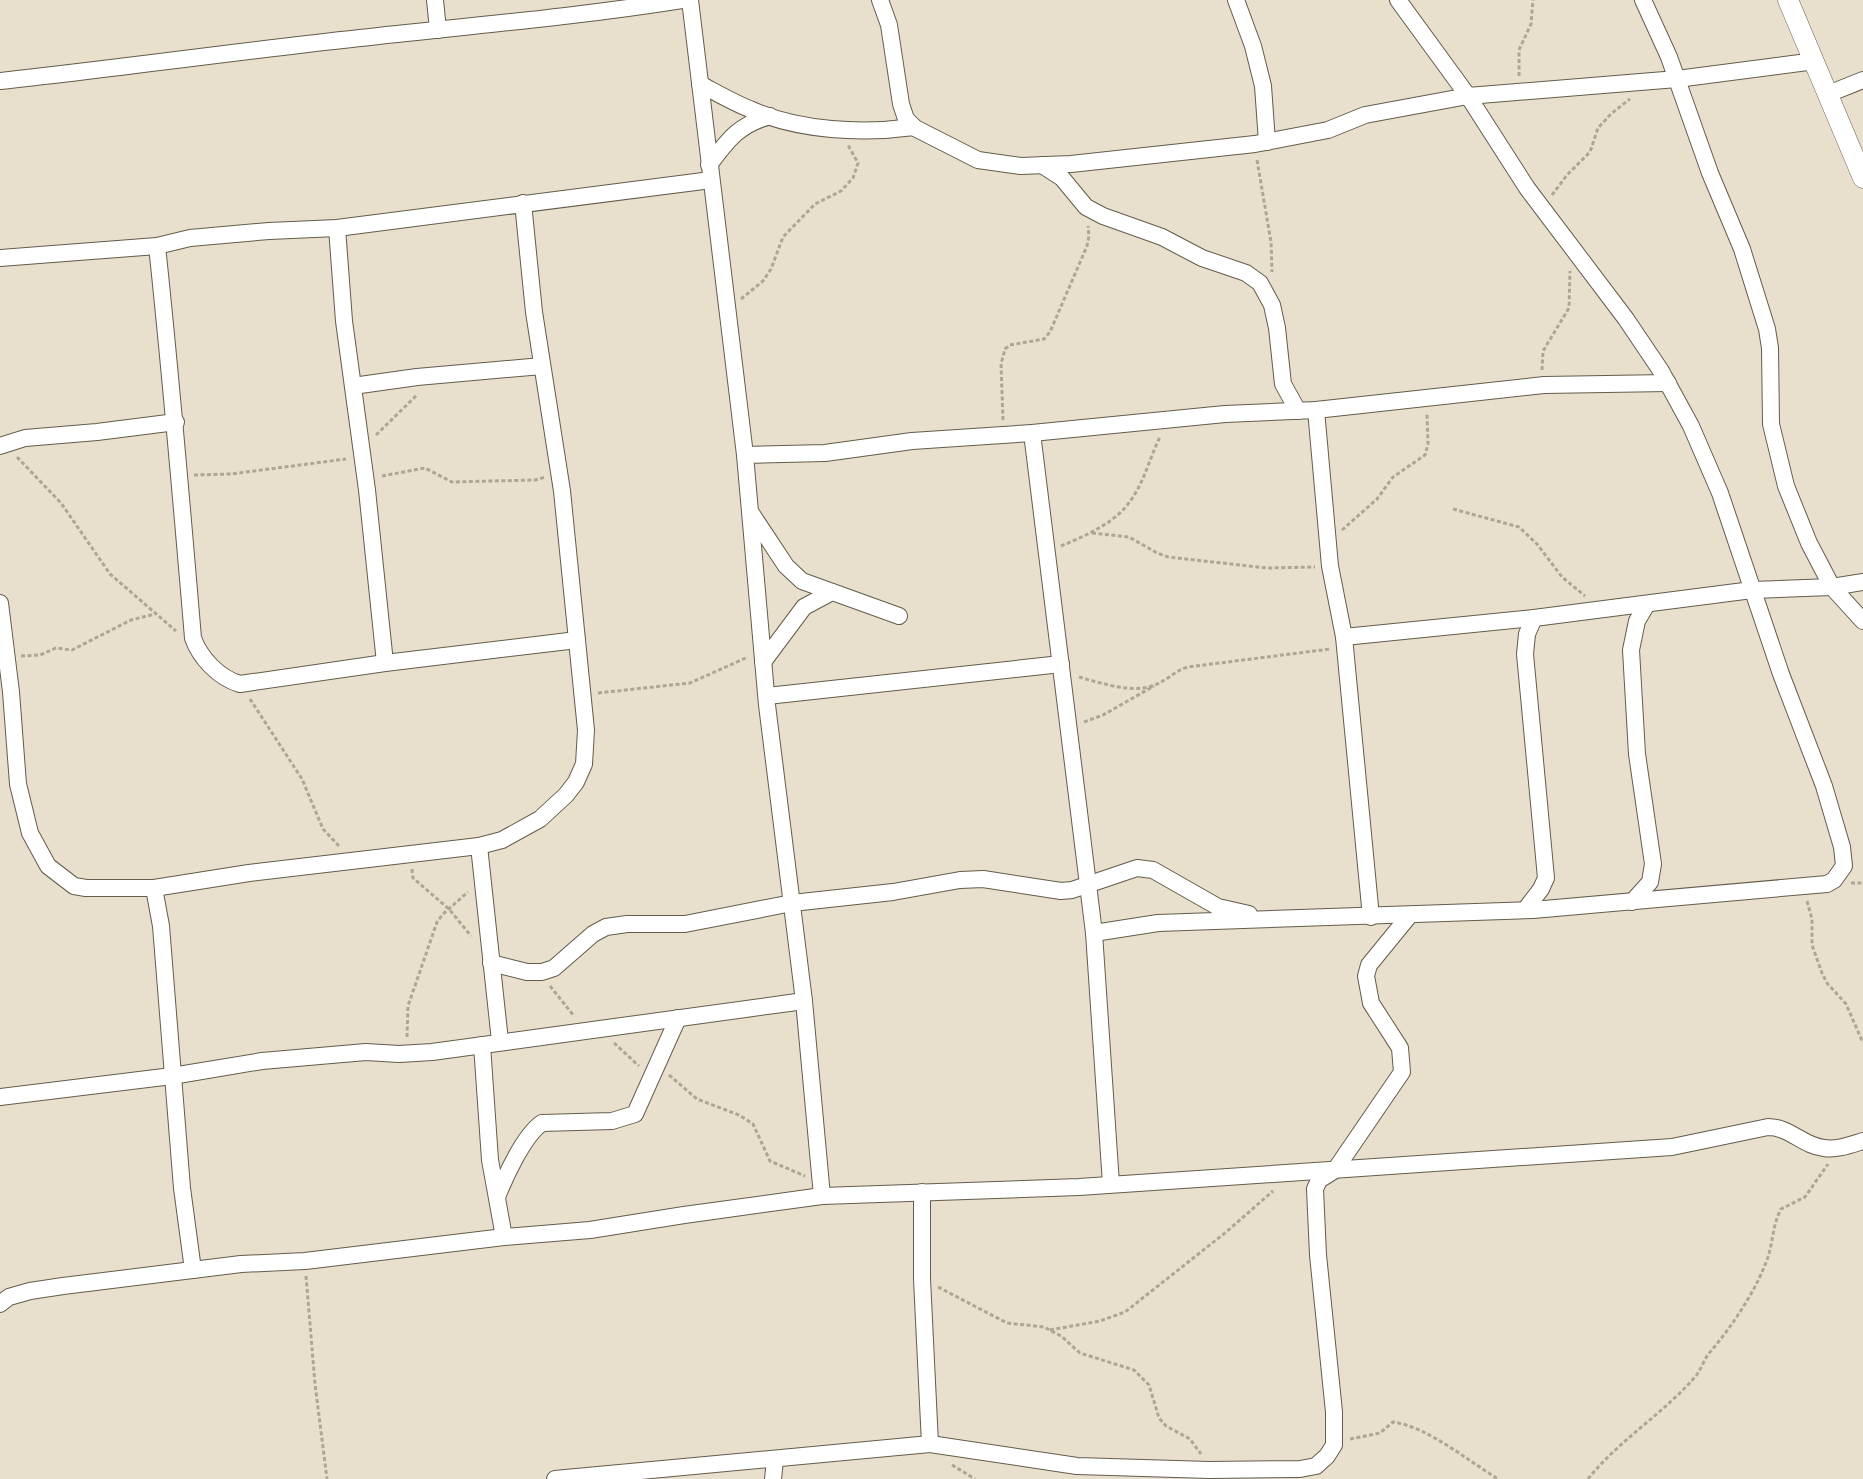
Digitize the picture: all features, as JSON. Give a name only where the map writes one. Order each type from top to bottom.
[{"type":"street","points":[[434,0],[438,30]]},
{"type":"street","points":[[0,81],[535,18],[601,13],[682,0]]},
{"type":"street","points":[[690,0],[744,455],[766,696],[804,1000],[821,1190]]},
{"type":"street","points":[[880,0],[888,25],[901,104],[906,119],[914,127],[978,160],[1021,166],[1071,164],[1261,143],[1328,130],[1365,115],[1468,96],[1519,90],[1677,79],[1815,61]]},
{"type":"street","points":[[1236,0],[1253,46],[1263,86],[1261,143]]},
{"type":"street","points":[[1094,933],[1158,923],[1409,916],[1632,902],[1831,883],[1841,872],[1844,859],[1824,786],[1752,590],[1720,493],[1691,426],[1668,383],[1626,319],[1506,157],[1468,96],[1398,0]]},
{"type":"street","points":[[1643,0],[1677,79],[1710,173],[1742,249],[1767,328],[1770,348],[1772,424],[1786,486],[1809,543],[1832,587],[1863,621]]},
{"type":"street","points":[[1788,0],[1863,178]]},
{"type":"street","points":[[1828,94],[1863,80]]},
{"type":"street","points":[[700,84],[751,110],[811,126],[890,130],[914,127]]},
{"type":"street","points":[[0,258],[157,246],[190,238],[306,228],[337,228],[523,203],[710,172],[734,133],[744,126],[770,116]]},
{"type":"street","points":[[1042,165],[1062,178],[1086,207],[1103,216],[1162,237],[1202,258],[1246,273],[1260,283],[1267,294],[1277,328],[1283,384],[1298,411]]},
{"type":"street","points":[[0,603],[8,668],[5,693],[18,784],[30,833],[48,866],[74,886],[154,888],[249,873],[479,846],[518,834],[540,819],[566,795],[576,782],[584,764],[586,751],[578,640],[558,469],[534,312],[523,203]]},
{"type":"street","points":[[337,228],[344,321],[363,457],[385,663]]},
{"type":"street","points":[[157,246],[176,422],[178,473],[194,640],[198,650],[208,664],[240,684],[385,663],[578,640]]},
{"type":"street","points":[[353,386],[438,375],[542,366]]},
{"type":"street","points":[[744,455],[825,453],[912,441],[1032,433],[1225,414],[1316,410],[1544,385],[1668,383]]},
{"type":"street","points":[[1316,410],[1330,566],[1345,641],[1371,917]]},
{"type":"street","points":[[2,445],[25,438],[176,422]]},
{"type":"street","points":[[1032,433],[1094,933],[1111,1184]]},
{"type":"street","points":[[750,512],[792,573],[802,581],[899,616]]},
{"type":"street","points":[[1345,641],[1752,590],[1832,587],[1863,582]]},
{"type":"street","points":[[763,656],[804,607],[832,592]]},
{"type":"street","points":[[1632,902],[1650,882],[1653,864],[1638,754],[1631,650],[1635,628],[1647,604]]},
{"type":"street","points":[[1525,910],[1541,889],[1546,878],[1525,654],[1527,634],[1534,618]]},
{"type":"street","points":[[766,696],[1062,668]]},
{"type":"street","points":[[479,846],[500,1041]]},
{"type":"street","points":[[491,958],[531,972],[542,972],[554,968],[593,934],[606,927],[627,924],[685,924],[792,903],[892,892],[960,880],[983,879],[1051,891],[1072,890],[1137,868],[1152,870],[1218,907],[1274,919]]},
{"type":"street","points":[[154,888],[161,926],[182,1188],[193,1270]]},
{"type":"street","points":[[555,1479],[640,1469],[775,1460],[930,1444],[1077,1466],[1209,1470],[1300,1469],[1316,1466],[1327,1456],[1334,1445],[1334,1412],[1318,1255],[1315,1190],[1319,1180],[1335,1170],[1402,1072],[1400,1048],[1371,1003],[1366,976],[1369,965],[1409,916]]},
{"type":"street","points":[[0,1097],[172,1076],[262,1061],[366,1052],[410,1054],[804,1000]]},
{"type":"street","points":[[497,1198],[505,1178],[537,1127],[547,1122],[612,1121],[629,1117],[638,1108],[678,1018]]},
{"type":"street","points":[[482,1045],[490,1160],[504,1237]]},
{"type":"street","points":[[0,1304],[9,1297],[30,1291],[193,1270],[305,1261],[504,1237],[590,1230],[821,1190],[922,1192],[1111,1184],[1672,1148],[1768,1127],[1783,1129],[1823,1148],[1842,1148],[1863,1141]]},
{"type":"street","points":[[922,1192],[922,1279],[930,1444]]},
{"type":"street","points":[[773,1479],[775,1460]]},
{"type":"path","points":[[1519,90],[1519,50],[1531,24],[1534,0]]},
{"type":"path","points":[[1542,207],[1567,175],[1590,152],[1598,128],[1612,113],[1628,102],[1641,82]]},
{"type":"path","points":[[727,310],[763,281],[771,269],[783,237],[815,204],[841,191],[853,178],[857,169],[856,155],[836,128]]},
{"type":"path","points":[[1261,143],[1271,242],[1272,273],[1267,294]]},
{"type":"path","points":[[1004,435],[1001,364],[1004,349],[1010,344],[1044,338],[1050,332],[1089,236],[1081,201]]},
{"type":"path","points":[[1544,385],[1542,354],[1569,308],[1571,246]]},
{"type":"path","points":[[178,473],[201,476],[231,474],[363,457],[438,375]]},
{"type":"path","points":[[1328,541],[1356,519],[1377,499],[1393,477],[1425,454],[1428,444],[1426,398]]},
{"type":"path","points":[[1047,552],[1092,533],[1116,516],[1132,499],[1168,421]]},
{"type":"path","points":[[2,445],[61,503],[110,574],[181,635],[194,640]]},
{"type":"path","points":[[363,457],[371,474],[380,477],[425,468],[452,482],[535,480],[558,469]]},
{"type":"path","points":[[1453,510],[1519,528],[1542,550],[1562,577],[1604,610]]},
{"type":"path","points":[[1092,533],[1129,537],[1157,554],[1168,557],[1267,568],[1330,566]]},
{"type":"path","points":[[8,668],[24,655],[40,655],[56,648],[72,650],[131,620],[155,614]]},
{"type":"path","points":[[1069,726],[1103,715],[1179,669],[1236,659],[1278,658],[1318,652],[1345,641]]},
{"type":"path","points":[[583,695],[690,683],[763,656]]},
{"type":"path","points":[[1062,668],[1116,686],[1135,688],[1157,684]]},
{"type":"path","points":[[240,684],[302,779],[323,829],[334,842],[358,861]]},
{"type":"path","points":[[414,854],[413,878],[449,909],[491,958]]},
{"type":"path","points":[[410,1054],[407,1035],[408,1006],[437,922],[449,909],[482,881]]},
{"type":"path","points":[[1796,887],[1810,907],[1812,945],[1822,973],[1827,983],[1846,1004],[1863,1043]]},
{"type":"path","points":[[531,972],[547,983],[570,1013],[598,1029],[635,1065],[667,1073],[697,1098],[739,1115],[753,1124],[770,1161],[821,1190]]},
{"type":"path","points":[[1588,1479],[1608,1456],[1653,1418],[1696,1376],[1710,1352],[1718,1344],[1748,1300],[1768,1257],[1781,1209],[1804,1197],[1842,1148]]},
{"type":"path","points":[[1049,1330],[1100,1321],[1125,1312],[1225,1233],[1291,1173]]},
{"type":"path","points":[[305,1261],[315,1384],[327,1479]]},
{"type":"path","points":[[922,1279],[1007,1323],[1037,1326],[1049,1330],[1061,1336],[1080,1353],[1120,1364],[1141,1376],[1153,1396],[1158,1418],[1166,1426],[1190,1439],[1209,1470]]},
{"type":"path","points":[[1334,1445],[1357,1436],[1380,1433],[1390,1424],[1397,1423],[1411,1426],[1430,1435],[1498,1479]]}]
